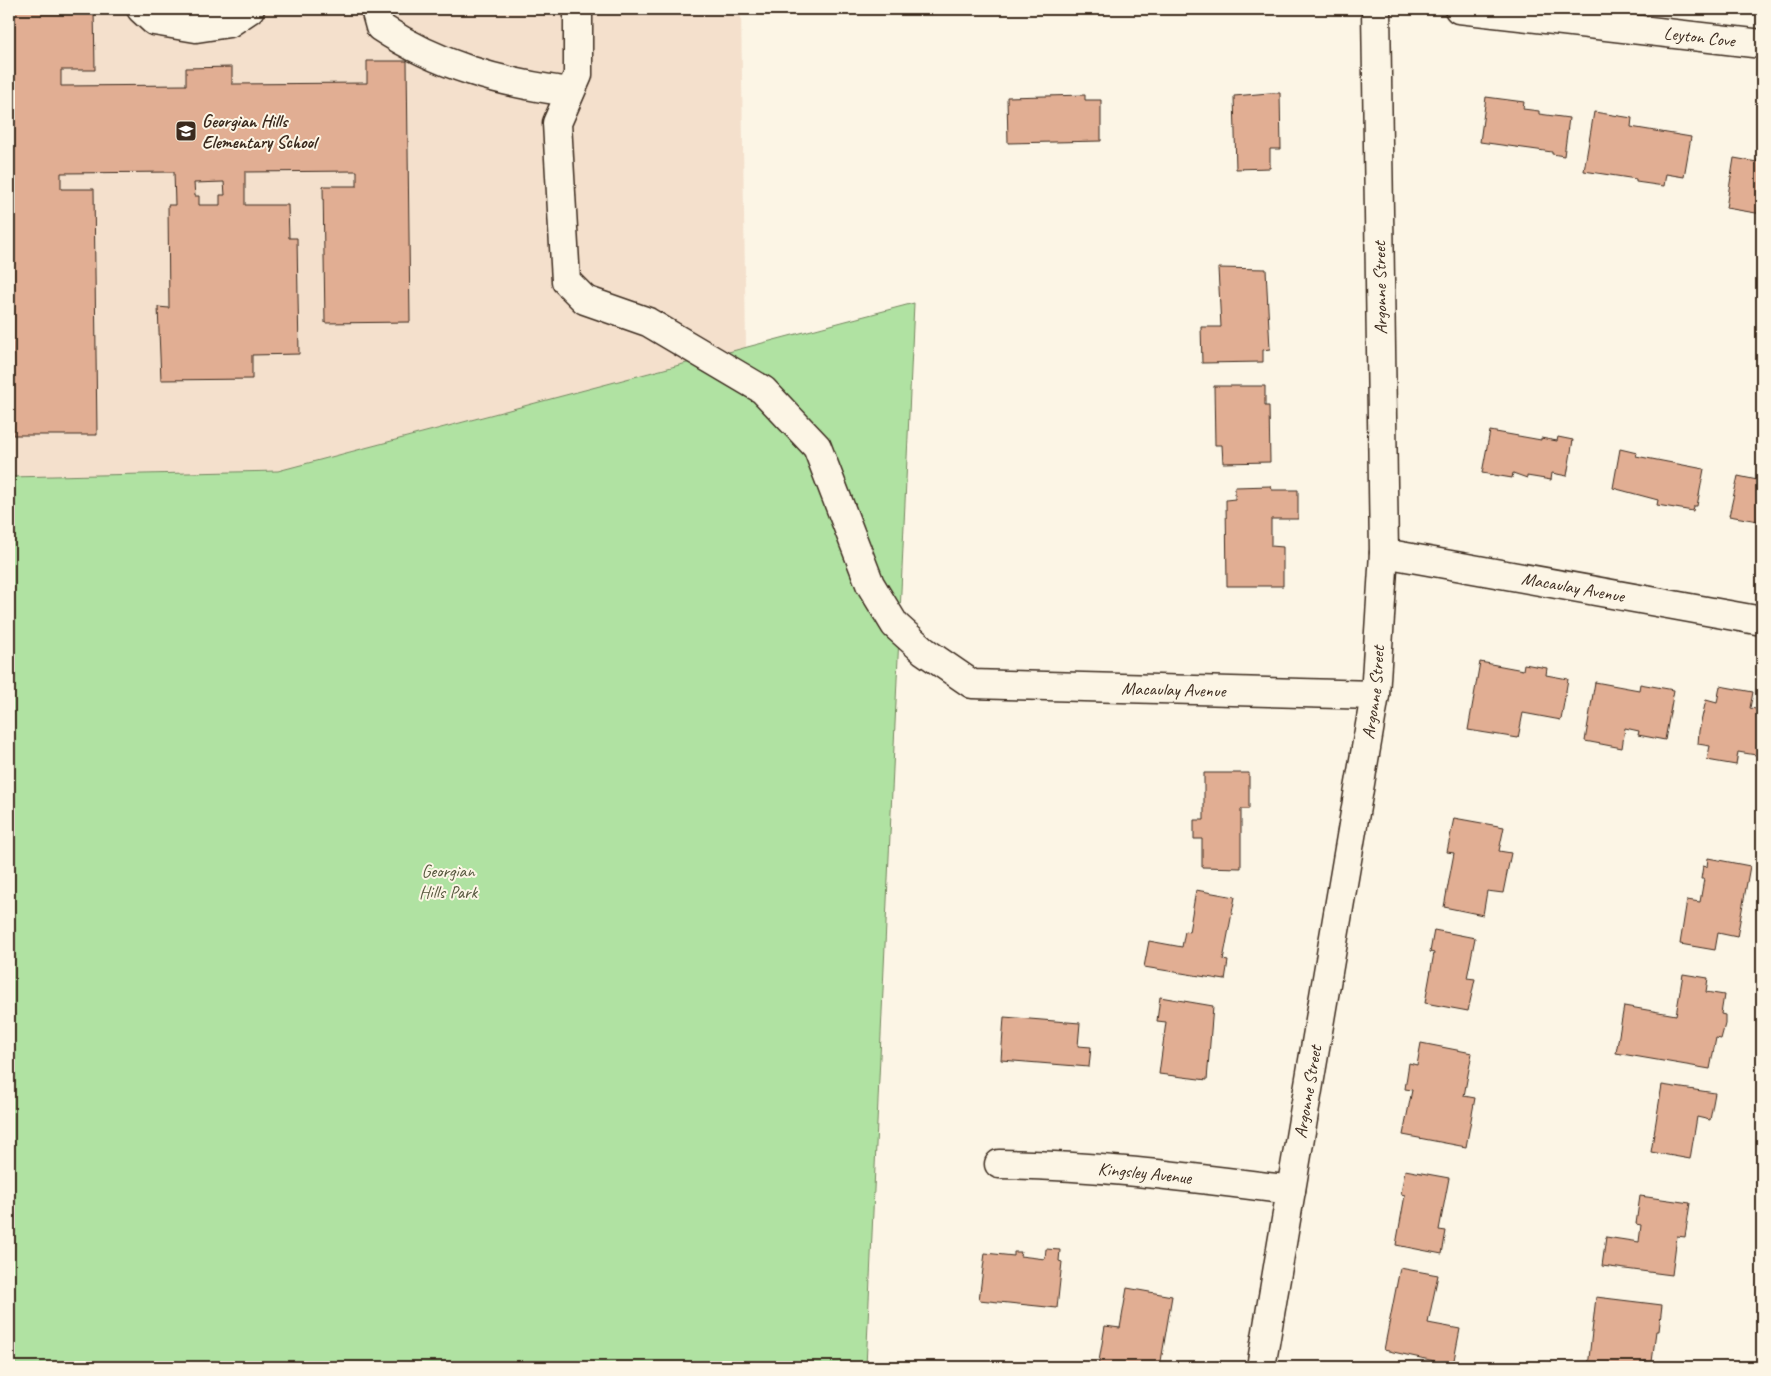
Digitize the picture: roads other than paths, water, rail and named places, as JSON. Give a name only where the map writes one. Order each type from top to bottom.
[{"type":"street","points":[[141,9],[154,21],[196,28],[229,23],[250,9]]},
{"type":"street","points":[[375,9],[380,27],[436,59],[520,85],[570,92],[578,75],[578,9]]},
{"type":"street","name":"Argonne Street","points":[[1261,1367],[1375,695],[1384,553],[1376,9]]},
{"type":"street","name":"Leyton Cove","points":[[1459,9],[1762,44]]},
{"type":"street","name":"Macaulay Avenue","points":[[570,92],[557,123],[566,281],[585,300],[648,322],[763,390],[817,447],[870,584],[895,625],[924,651],[972,684],[1375,695]]},
{"type":"street","name":"Macaulay Avenue","points":[[1384,553],[1762,622]]},
{"type":"street","name":"Kingsley Avenue","points":[[999,1164],[1126,1170],[1291,1190]]},
{"type":"place","name":"Georgian Hills Elementary School","points":[[186,131]]},
{"type":"park label","name":"Georgian Hills Park","points":[[448,881]]}]
